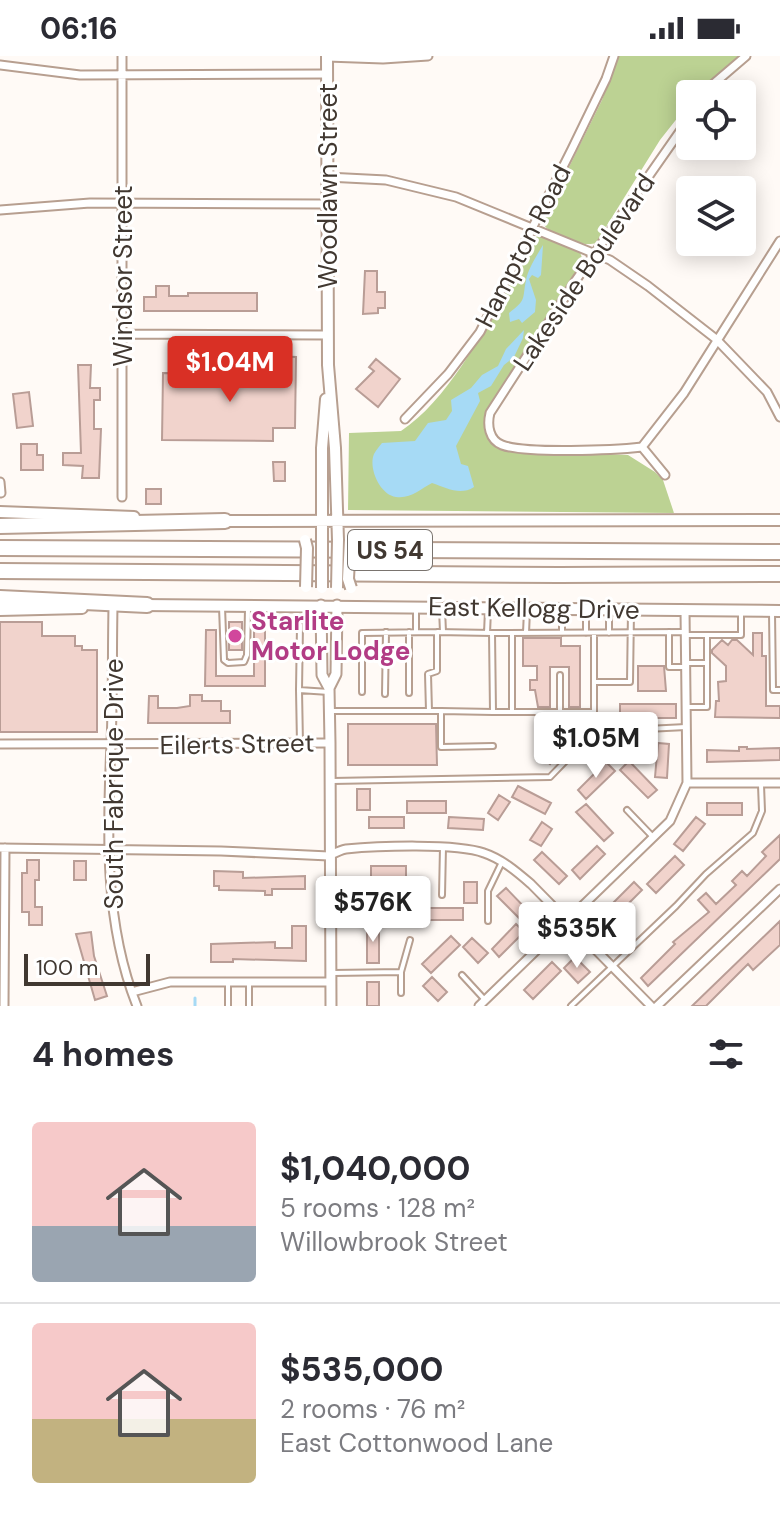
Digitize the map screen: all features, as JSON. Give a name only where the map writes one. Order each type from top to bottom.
[{"type":"highway","points":[[0,526],[225,521]]},
{"type":"highway","name":"US 54","points":[[0,548],[780,551]]},
{"type":"highway","name":"US 54","points":[[0,571],[780,574]]},
{"type":"highway","points":[[559,575],[780,584]]},
{"type":"highway","points":[[0,598],[147,605]]},
{"type":"main road","name":"Woodlawn Street","points":[[327,57],[328,365],[338,521],[344,540],[337,605]]},
{"type":"main road","name":"Woodlawn Street","points":[[321,605],[322,448],[328,365]]},
{"type":"main road","points":[[0,512],[225,521],[780,520]]},
{"type":"main road","points":[[279,521],[296,528],[307,548],[306,587],[296,600],[283,605]]},
{"type":"main road","points":[[372,521],[358,527],[344,540],[351,588],[360,599],[375,606]]},
{"type":"main road","name":"East Kellogg Drive","points":[[0,610],[147,605],[337,605],[776,611]]},
{"type":"street","name":"Windsor Street","points":[[122,56],[122,497]]},
{"type":"street","points":[[327,57],[383,59],[428,56]]},
{"type":"street","name":"Hampton Road","points":[[405,419],[448,374],[480,332],[606,79],[614,56]]},
{"type":"street","points":[[718,80],[746,56]]},
{"type":"street","points":[[0,65],[80,75],[327,74]]},
{"type":"street","name":"Lakeside Boulevard","points":[[642,447],[618,450],[502,445],[494,440],[489,431],[490,413],[676,137]]},
{"type":"street","points":[[327,177],[386,180],[442,194],[610,260],[716,339],[767,392],[780,417]]},
{"type":"street","points":[[0,210],[90,203],[326,204]]},
{"type":"street","points":[[665,475],[642,447],[684,393],[780,241]]},
{"type":"street","points":[[123,334],[328,335]]},
{"type":"street","points":[[0,482],[1,493]]},
{"type":"street","name":"Woodlawn Street","points":[[321,605],[322,675],[329,690]]},
{"type":"street","name":"Woodlawn Street","points":[[331,1006],[329,690],[336,674],[337,605]]},
{"type":"street","name":"South Fabrique Drive","points":[[113,608],[111,898],[118,945],[137,1006]]},
{"type":"street","points":[[482,1003],[670,821],[687,783],[685,610]]},
{"type":"street","name":"Eilerts Street","points":[[0,744],[330,743]]},
{"type":"street","points":[[687,783],[780,783]]},
{"type":"street","points":[[4,1006],[3,848],[110,848],[329,856],[343,849],[443,847],[484,853],[531,884],[651,1006]]},
{"type":"street","points":[[657,1006],[780,889]]},
{"type":"street","points":[[132,992],[170,982],[331,978]]},
{"type":"lane","points":[[222,605],[224,660],[228,663],[244,662],[247,655],[248,605]]},
{"type":"lane","points":[[416,606],[416,632]]},
{"type":"lane","points":[[429,711],[428,674],[437,671],[442,607]]},
{"type":"lane","points":[[488,607],[493,712]]},
{"type":"lane","points":[[526,633],[527,608]]},
{"type":"lane","points":[[562,608],[562,633]]},
{"type":"lane","points":[[586,609],[586,633]]},
{"type":"lane","points":[[609,609],[609,633]]},
{"type":"lane","points":[[594,682],[630,682],[631,609]]},
{"type":"lane","points":[[362,692],[362,633],[669,632],[741,635],[741,610]]},
{"type":"lane","points":[[776,611],[773,690],[780,690]]},
{"type":"lane","points":[[300,625],[300,744]]},
{"type":"lane","points":[[385,694],[386,632]]},
{"type":"lane","points":[[409,632],[409,693]]},
{"type":"lane","points":[[669,632],[669,667],[707,663]]},
{"type":"lane","points":[[512,633],[512,712]]},
{"type":"lane","points":[[329,711],[594,712],[594,633]]},
{"type":"lane","points":[[686,707],[707,707],[707,635]]},
{"type":"lane","points":[[560,675],[560,712]]},
{"type":"lane","points":[[299,690],[329,690]]},
{"type":"lane","points":[[441,711],[441,747],[493,746]]},
{"type":"lane","points":[[330,781],[550,777],[580,746],[616,740],[627,730],[687,727]]},
{"type":"lane","points":[[571,1006],[706,874],[753,833],[762,811],[761,783]]},
{"type":"lane","points":[[627,810],[653,837]]},
{"type":"lane","points":[[442,895],[443,847]]},
{"type":"lane","points":[[488,921],[488,891],[502,862]]},
{"type":"lane","points":[[401,993],[401,972],[410,940]]},
{"type":"lane","points":[[331,978],[401,972]]},
{"type":"lane","points":[[462,975],[482,1003]]},
{"type":"lane","points":[[228,981],[228,1006]]},
{"type":"lane","points":[[249,981],[249,1006]]},
{"type":"green space","points":[[618,56],[740,56],[713,80],[676,80],[676,120],[596,243],[574,242],[558,236],[542,222],[602,100]]},
{"type":"green space","points":[[540,235],[580,252],[583,261],[487,410],[485,427],[489,436],[500,449],[628,455],[663,480],[674,513],[348,510],[349,433],[401,431],[422,414],[459,369],[492,316],[531,239]]},
{"type":"water","points":[[543,245],[541,275],[538,278],[532,275],[529,279],[536,300],[535,312],[522,323],[519,319],[510,322],[509,313],[523,299],[529,271]]},
{"type":"water","points":[[524,330],[514,357],[504,365],[491,386],[478,393],[480,401],[456,446],[461,464],[468,466],[474,487],[459,491],[432,483],[401,497],[385,491],[377,480],[373,466],[374,454],[382,443],[415,441],[428,423],[446,420],[452,411],[451,400],[498,366],[506,349]]},
{"type":"building","points":[[365,271],[377,271],[377,292],[385,292],[385,308],[378,308],[378,313],[363,314]]},
{"type":"building","points":[[156,286],[169,286],[169,296],[257,293],[257,311],[144,311],[144,297],[156,297]]},
{"type":"building","points":[[273,356],[296,357],[295,428],[273,428],[273,441],[162,440],[163,373],[273,374]]},
{"type":"building","points":[[376,359],[400,379],[378,407],[356,389],[374,371],[369,367]]},
{"type":"building","points":[[78,365],[91,365],[90,388],[100,388],[100,400],[94,400],[94,429],[101,429],[99,478],[82,478],[83,466],[63,465],[63,453],[81,453]]},
{"type":"building","points":[[29,392],[33,426],[17,428],[13,394]]},
{"type":"building","points":[[21,444],[37,444],[37,455],[43,455],[43,470],[21,470]]},
{"type":"building","points":[[273,462],[285,462],[285,481],[274,481]]},
{"type":"building","points":[[146,489],[161,489],[161,504],[146,504]]},
{"type":"building","points":[[0,622],[42,622],[42,636],[75,636],[75,646],[82,646],[82,650],[97,650],[97,732],[0,732]]},
{"type":"building","name":"Starlite Motor Lodge","points":[[229,622],[242,622],[242,650],[229,650]]},
{"type":"building","points":[[206,630],[216,630],[216,676],[254,676],[254,630],[265,630],[265,686],[205,686]]},
{"type":"building","points":[[753,633],[762,633],[762,656],[766,656],[766,706],[780,706],[780,718],[715,717],[716,701],[719,701],[718,682],[726,681],[726,666],[712,650],[722,640],[728,645],[732,640],[737,640],[753,655]]},
{"type":"building","points":[[523,638],[561,638],[561,646],[580,646],[580,707],[569,707],[569,667],[550,667],[550,707],[538,707],[535,690],[530,690],[530,680],[537,680],[537,666],[523,666]]},
{"type":"building","points":[[638,666],[664,666],[666,691],[638,691]]},
{"type":"building","points":[[190,695],[202,695],[202,701],[221,701],[221,711],[230,711],[230,723],[148,723],[149,696],[158,696],[158,708],[177,708],[190,706]]},
{"type":"building","points":[[620,704],[676,704],[676,718],[620,718]]},
{"type":"building","points":[[348,724],[436,724],[437,765],[348,765]]},
{"type":"building","points":[[658,743],[669,744],[667,778],[655,777]]},
{"type":"building","points":[[553,746],[560,752],[550,764],[543,758]]},
{"type":"building","points":[[739,747],[780,748],[780,760],[707,762],[707,750],[739,751]]},
{"type":"building","points":[[629,761],[657,790],[648,798],[620,770]]},
{"type":"building","points":[[606,762],[615,771],[586,799],[578,790]]},
{"type":"building","points":[[518,786],[551,803],[545,814],[512,797]]},
{"type":"building","points":[[357,789],[370,789],[370,810],[357,810]]},
{"type":"building","points":[[499,795],[510,802],[498,820],[488,813]]},
{"type":"building","points":[[407,801],[446,801],[446,813],[407,813]]},
{"type":"building","points":[[707,803],[742,803],[742,815],[707,815]]},
{"type":"building","points":[[586,804],[613,833],[604,841],[576,812]]},
{"type":"building","points":[[369,817],[404,817],[404,828],[369,828]]},
{"type":"building","points":[[449,817],[484,819],[483,830],[448,828]]},
{"type":"building","points":[[696,817],[705,824],[683,851],[674,844]]},
{"type":"building","points":[[542,822],[552,829],[541,846],[530,840]]},
{"type":"building","points":[[780,835],[780,859],[648,986],[641,978],[675,944],[673,942],[709,912],[698,900],[706,893],[716,904],[736,885],[732,881],[742,871],[747,876],[766,856],[762,852]]},
{"type":"building","points":[[597,846],[605,854],[580,879],[572,870]]},
{"type":"building","points":[[542,852],[567,876],[559,884],[534,860]]},
{"type":"building","points":[[675,856],[684,865],[656,893],[647,884]]},
{"type":"building","points":[[27,860],[39,860],[35,907],[42,907],[42,925],[29,925],[29,912],[22,912],[22,873],[27,873]]},
{"type":"building","points":[[74,861],[86,861],[86,880],[74,880]]},
{"type":"building","points":[[371,866],[406,866],[406,878],[371,878]]},
{"type":"building","points":[[214,871],[243,872],[243,878],[305,876],[305,889],[272,889],[272,895],[265,895],[265,891],[219,890],[219,886],[214,886]]},
{"type":"building","points":[[357,882],[368,882],[368,917],[357,917]]},
{"type":"building","points":[[409,882],[422,882],[422,903],[409,903]]},
{"type":"building","points":[[464,882],[477,882],[477,903],[464,903]]},
{"type":"building","points":[[634,882],[642,890],[617,915],[609,907]]},
{"type":"building","points":[[506,888],[530,913],[522,921],[497,896]]},
{"type":"building","points":[[423,908],[463,908],[463,920],[423,920]]},
{"type":"building","points":[[611,920],[626,934],[617,943],[602,928]]},
{"type":"building","points":[[780,921],[780,945],[753,970],[748,964],[706,1006],[692,1006]]},
{"type":"building","points":[[367,924],[379,924],[379,963],[367,963]]},
{"type":"building","points":[[516,924],[524,932],[499,957],[492,949]]},
{"type":"building","points":[[292,926],[306,926],[306,961],[233,959],[233,962],[211,962],[211,944],[275,942],[275,948],[292,948]]},
{"type":"building","points":[[91,932],[94,956],[107,996],[95,1000],[76,934]]},
{"type":"building","points":[[451,936],[460,945],[431,973],[422,964]]},
{"type":"building","points":[[472,938],[488,953],[478,963],[463,947]]},
{"type":"building","points":[[575,957],[590,972],[578,983],[564,968]]},
{"type":"building","points":[[552,962],[561,971],[533,999],[524,990]]},
{"type":"building","points":[[432,977],[447,992],[438,1001],[423,986]]},
{"type":"building","points":[[367,982],[379,982],[379,1006],[367,1006]]},
{"type":"waterway","points":[[195,998],[195,1006]]},
{"type":"place","name":"Starlite Motor Lodge","points":[[235,636]]}]
